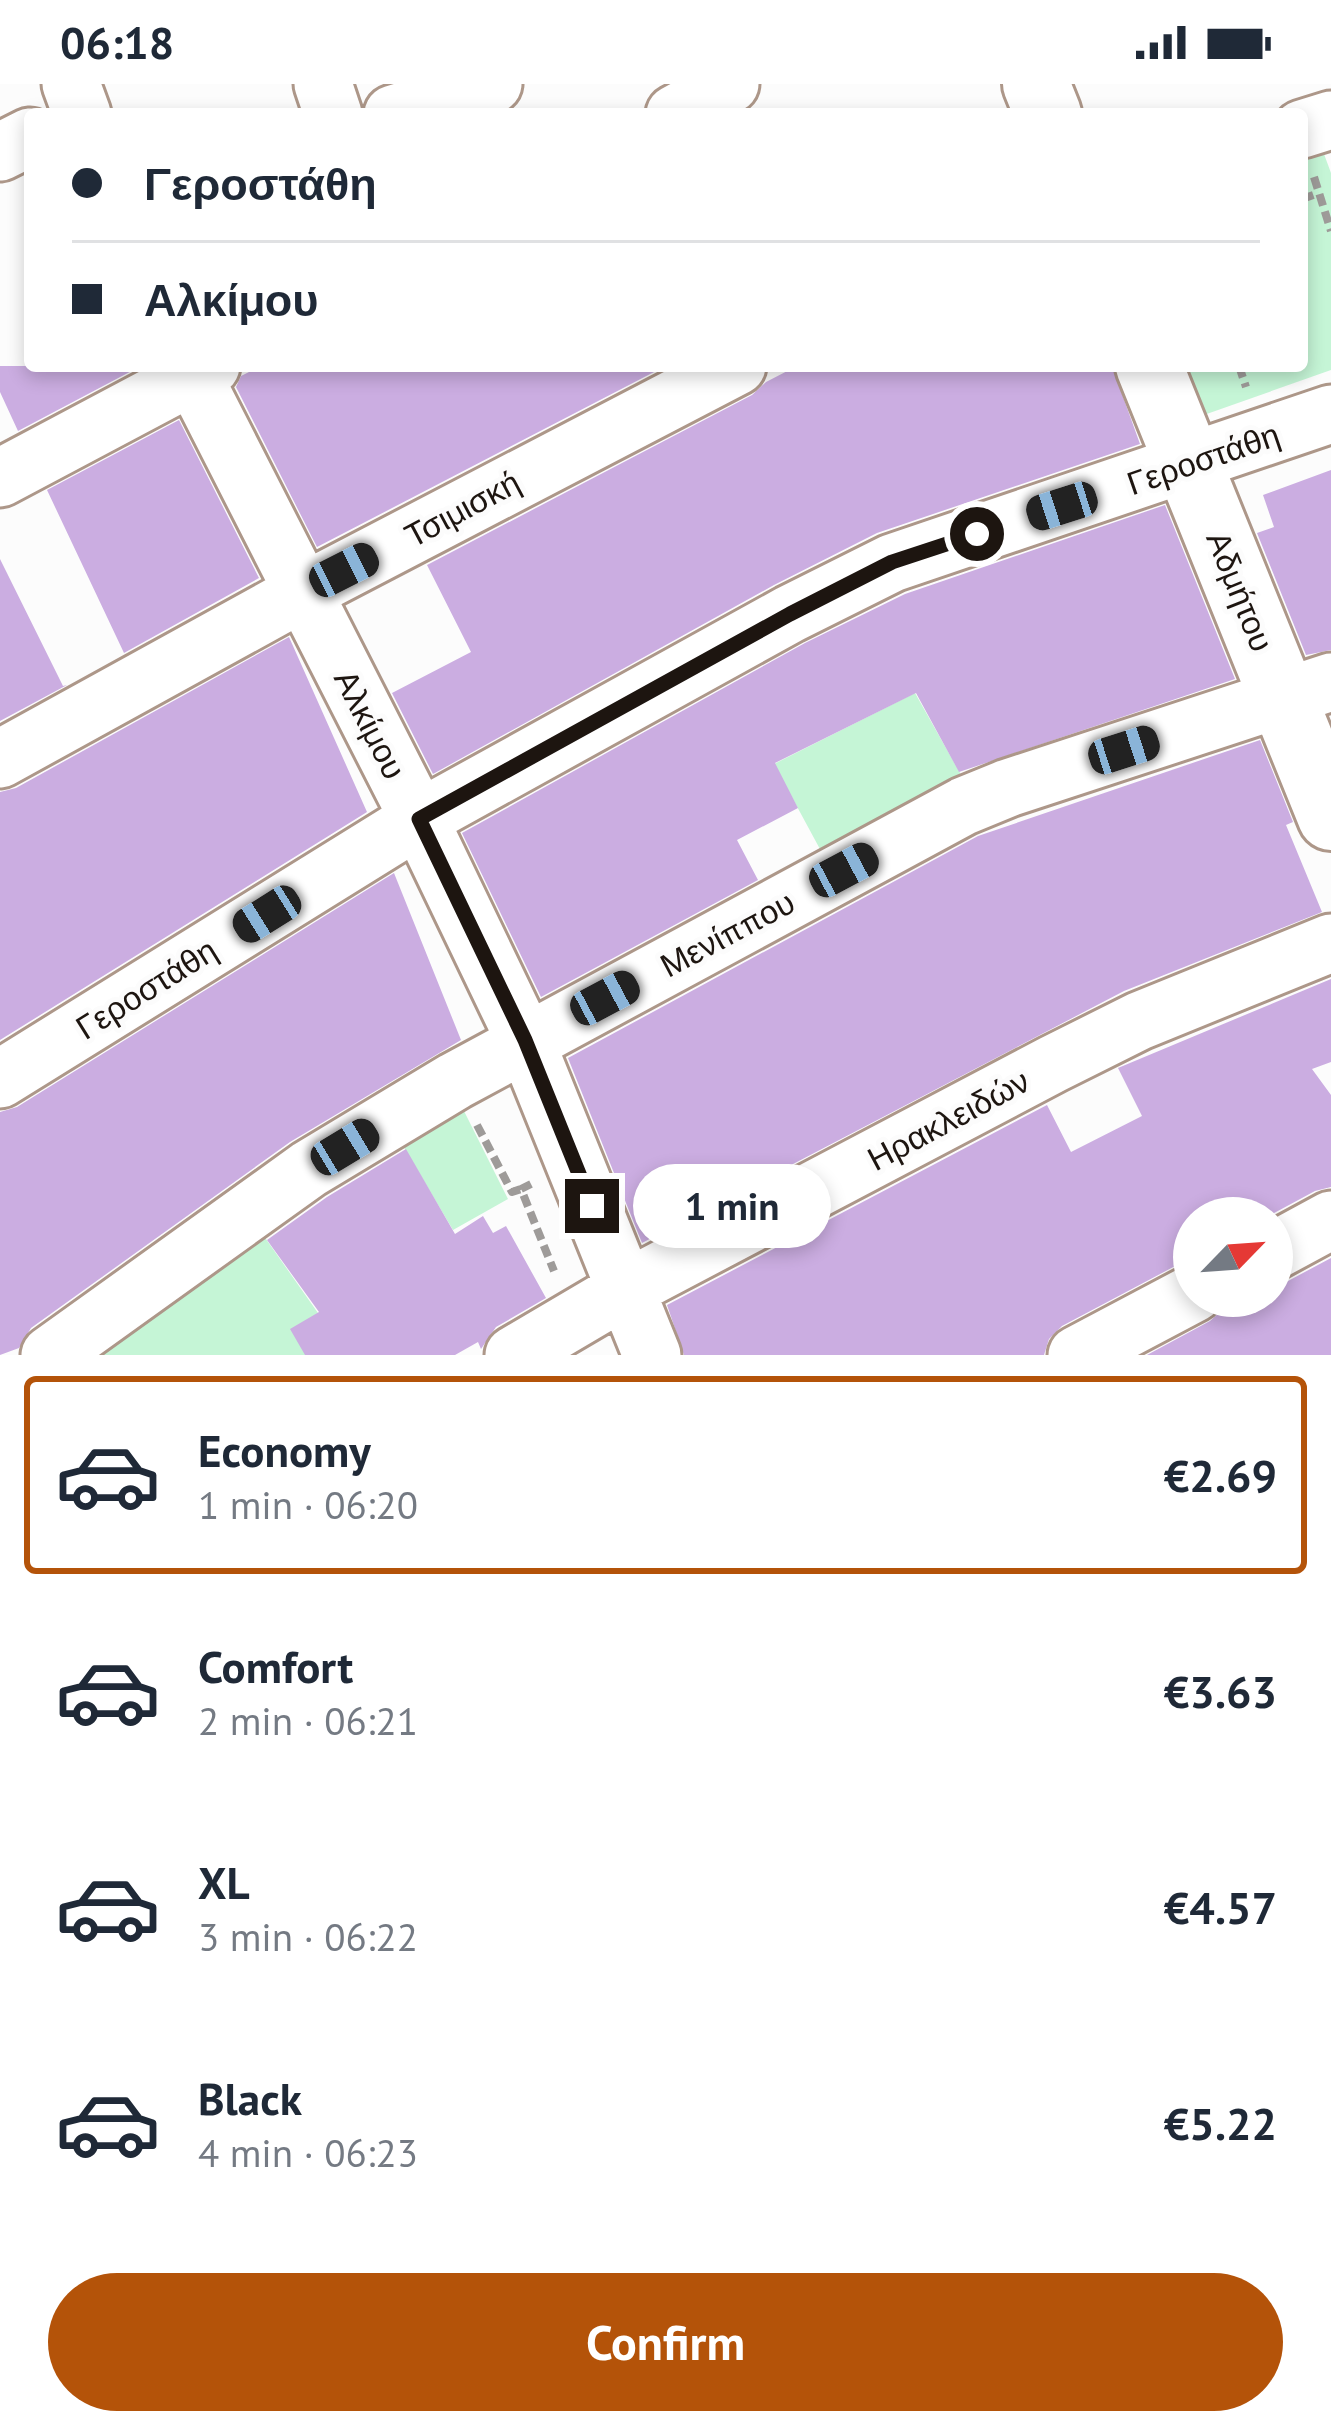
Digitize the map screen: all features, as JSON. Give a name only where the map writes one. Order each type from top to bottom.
[{"type":"street","points":[[413,108],[493,84]]},
{"type":"street","points":[[686,108],[730,84]]},
{"type":"street","points":[[0,478],[192,372]]},
{"type":"street","name":"Αλκίμου","points":[[198,372],[525,1040],[652,1355]]},
{"type":"street","name":"Τσιμισκή","points":[[0,758],[304,591],[725,372]]},
{"type":"street","name":"Αδμήτου","points":[[1152,372],[1190,464],[1307,690],[1331,817]]},
{"type":"street","name":"Γεροστάθη","points":[[0,1078],[419,819],[892,562],[1331,413]]},
{"type":"street","name":"Μενίππου","points":[[50,1355],[309,1169],[455,1081],[964,806],[1307,690]]},
{"type":"street","name":"Ηρακλειδών","points":[[514,1355],[626,1289],[1139,1021],[1331,943]]},
{"type":"street","points":[[1293,1241],[1331,1220]]},
{"type":"street","points":[[1077,1355],[1173,1304]]},
{"type":"path","points":[[1314,136],[1319,193],[1331,231]]},
{"type":"path","points":[[1308,197],[1319,193]]},
{"type":"path","points":[[455,1081],[512,1192],[521,1189]]},
{"type":"green space","points":[[1324,154],[1331,173],[1331,370],[1201,416],[1183,372],[1308,372],[1308,159]]},
{"type":"green space","points":[[915,693],[964,780],[821,851],[774,764]]},
{"type":"green space","points":[[458,1099],[508,1199],[453,1230],[399,1139]]},
{"type":"green space","points":[[261,1232],[318,1313],[305,1355],[85,1355]]},
{"type":"building","points":[[0,366],[24,366],[24,372],[130,372],[18,431],[0,392]]},
{"type":"building","points":[[249,372],[654,372],[317,547],[236,387]]},
{"type":"building","points":[[785,372],[1114,372],[1140,444],[877,533],[433,774],[392,693],[471,652],[427,565],[752,395]]},
{"type":"building","points":[[179,420],[259,578],[124,653],[47,490]]},
{"type":"building","points":[[1331,470],[1331,650],[1306,655],[1257,533],[1274,527],[1263,495]]},
{"type":"building","points":[[1165,505],[1235,679],[959,772],[916,693],[775,763],[798,808],[737,840],[758,880],[541,997],[462,833],[805,643],[905,594]]},
{"type":"building","points":[[0,559],[63,686],[67,685],[0,721]]},
{"type":"building","points":[[289,637],[367,812],[0,1040],[0,792],[16,788]]},
{"type":"building","points":[[1260,740],[1293,822],[1286,825],[1322,912],[1124,991],[642,1243],[568,1058],[978,836]]},
{"type":"building","points":[[394,873],[461,1040],[290,1142],[31,1328],[19,1348],[0,1355],[0,1112],[17,1107]]},
{"type":"building","points":[[1331,979],[1331,1062],[1312,1069],[1331,1095],[1331,1187],[1293,1203],[1293,1197],[1173,1197],[1173,1267],[1062,1326],[1049,1339],[1044,1355],[684,1355],[667,1305],[1047,1105],[1071,1152],[1142,1116],[1118,1068]]},
{"type":"building","points":[[406,1149],[455,1234],[483,1216],[493,1233],[506,1226],[546,1298],[496,1327],[481,1349],[478,1342],[455,1355],[305,1355],[290,1329],[319,1312],[267,1240]]},
{"type":"building","points":[[1331,1258],[1331,1355],[1147,1355],[1214,1317],[1293,1317],[1293,1278]]},
{"type":"route","points":[[592,1206],[525,1040],[419,819],[790,614],[892,562],[977,534]]}]
